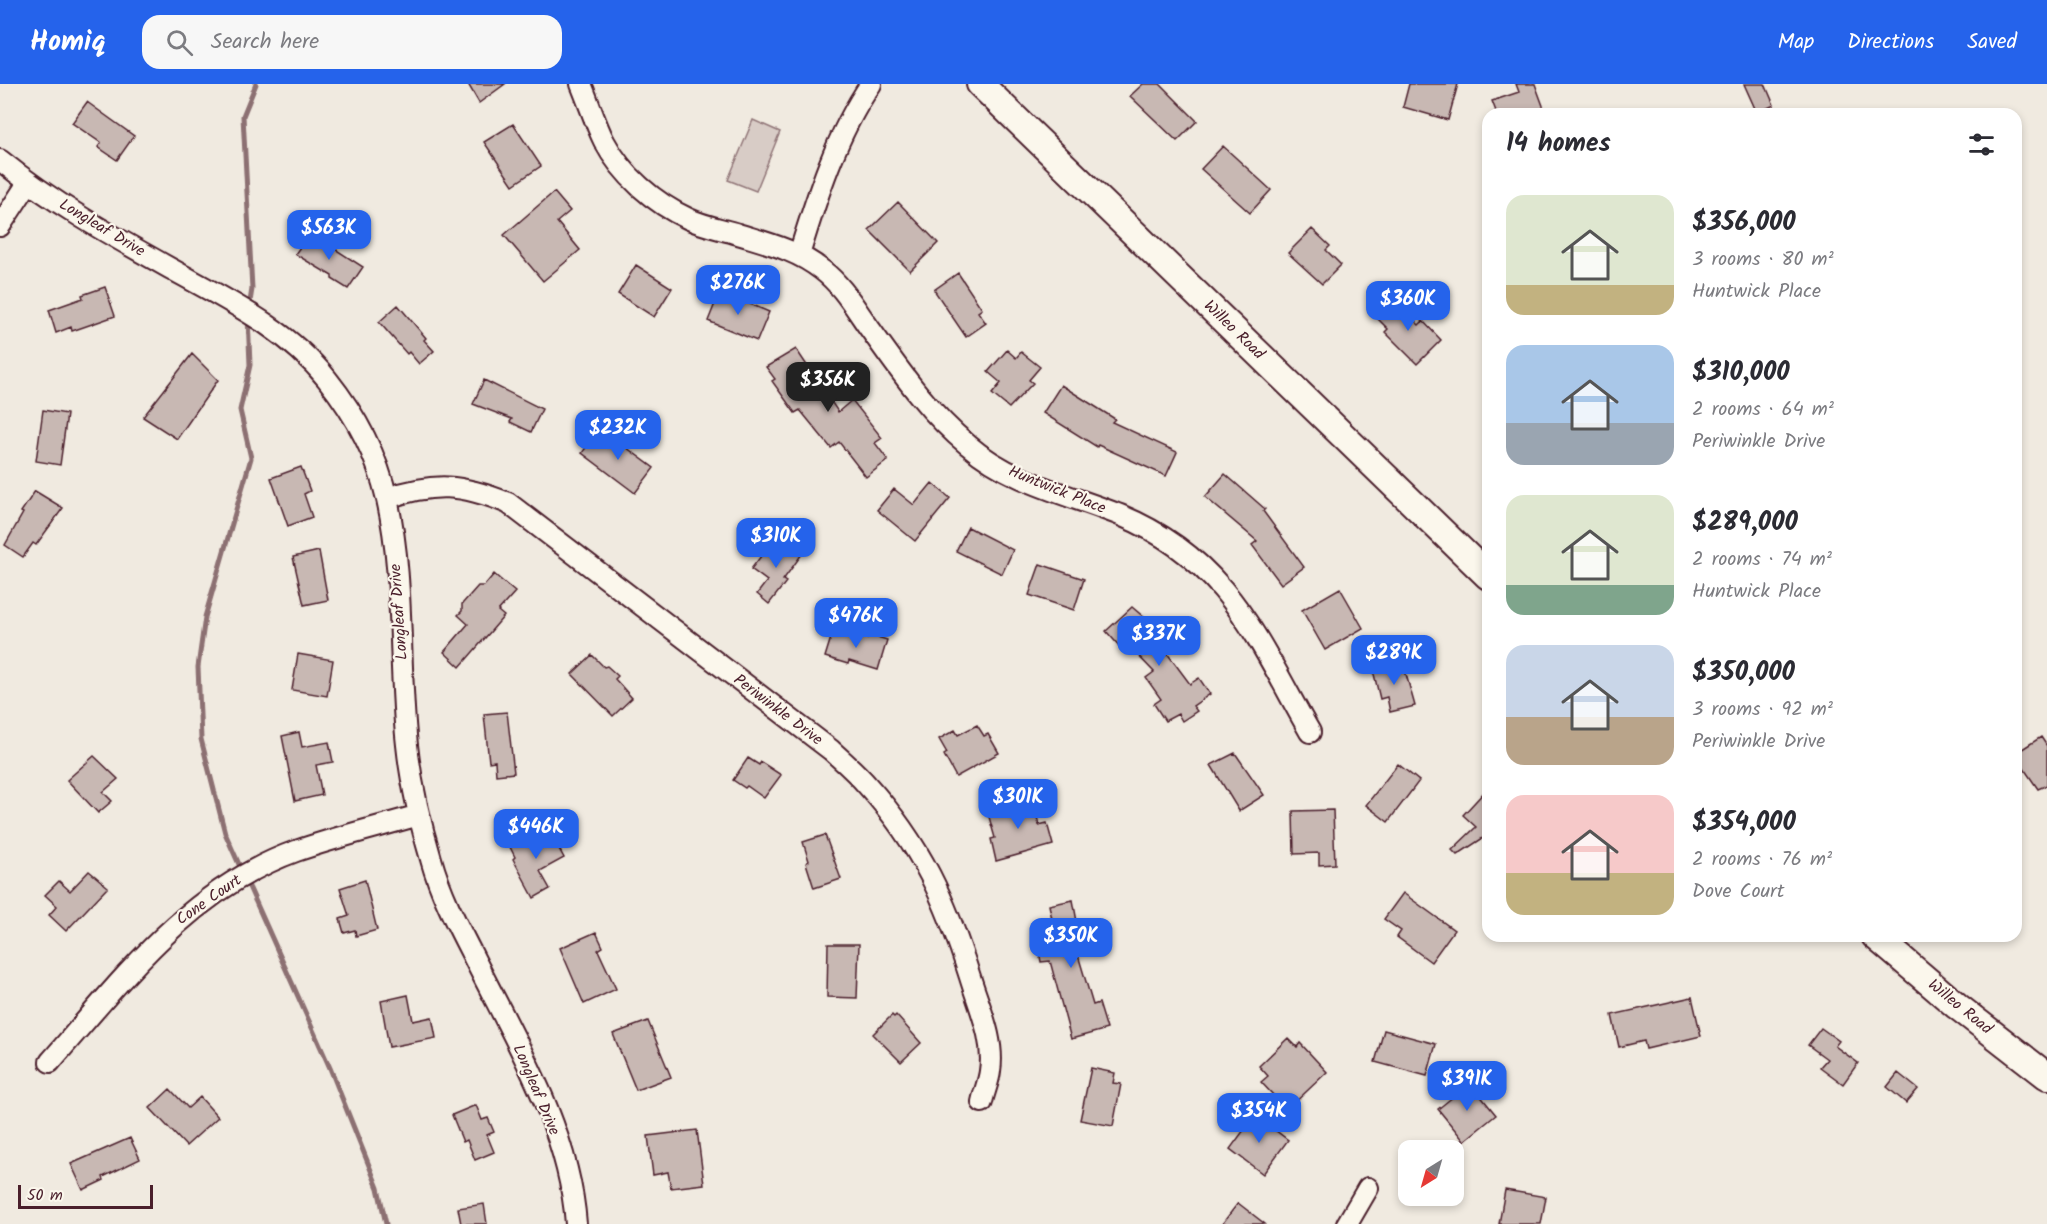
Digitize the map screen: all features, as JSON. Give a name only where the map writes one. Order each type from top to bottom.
[{"type":"street","name":"Huntwick Place","points":[[581,84],[604,140],[619,164],[637,184],[661,204],[691,220],[777,245],[799,255],[822,270],[840,287],[921,399],[945,426],[971,448],[1027,482],[1119,514],[1147,527],[1177,545],[1204,568],[1226,590],[1244,615],[1310,732]]},
{"type":"street","points":[[799,255],[815,201],[832,156],[871,84]]},
{"type":"street","name":"Willeo Road","points":[[980,84],[1482,570]]},
{"type":"street","name":"Longleaf Drive","points":[[0,160],[28,183],[83,220],[249,312],[294,345],[326,377],[352,414],[373,455],[387,498],[395,545],[407,745],[419,815],[432,863],[448,907],[539,1089],[554,1125],[567,1170],[576,1224]]},
{"type":"street","points":[[0,225],[28,183]]},
{"type":"street","name":"Periwinkle Drive","points":[[387,498],[413,489],[448,486],[480,491],[508,503],[831,750],[866,783],[898,821],[921,856],[944,900],[990,1039],[991,1070],[982,1102]]},
{"type":"street","name":"Cone Court","points":[[50,1062],[150,948],[181,919],[215,893],[251,872],[296,851],[419,815]]},
{"type":"street","name":"Willeo Road","points":[[1882,942],[1957,1006],[2047,1076]]},
{"type":"street","points":[[1347,1224],[1368,1188]]},
{"type":"shaded area","points":[[753,120],[780,132],[756,191],[728,180]]},
{"type":"building","points":[[468,84],[505,84],[479,103]]},
{"type":"building","points":[[1143,84],[1160,84],[1197,121],[1177,141],[1130,96]]},
{"type":"building","points":[[1409,84],[1458,84],[1448,120],[1403,107]]},
{"type":"building","points":[[1516,84],[1535,84],[1544,108],[1495,108],[1492,101],[1519,92]]},
{"type":"building","points":[[1744,84],[1765,84],[1774,105],[1768,108],[1755,108]]},
{"type":"building","points":[[87,102],[134,136],[117,160],[98,147],[101,143],[72,123]]},
{"type":"building","points":[[513,124],[541,166],[513,185],[484,142]]},
{"type":"building","points":[[1223,146],[1271,190],[1250,213],[1201,169]]},
{"type":"building","points":[[554,192],[570,211],[557,222],[580,250],[543,281],[504,235]]},
{"type":"building","points":[[898,202],[938,243],[910,271],[869,230]]},
{"type":"building","points":[[1312,229],[1330,246],[1326,250],[1341,265],[1322,284],[1288,253]]},
{"type":"building","points":[[310,233],[363,267],[348,289],[332,279],[332,276],[295,254]]},
{"type":"building","points":[[636,265],[672,288],[654,317],[618,294]]},
{"type":"building","points":[[958,273],[982,309],[978,312],[986,323],[966,337],[934,290]]},
{"type":"building","points":[[105,287],[115,316],[72,331],[71,327],[56,333],[49,310],[83,298],[82,295]]},
{"type":"building","points":[[720,291],[769,312],[757,341],[708,321]]},
{"type":"building","points":[[1393,299],[1419,325],[1423,321],[1441,340],[1417,364],[1385,332],[1388,329],[1376,317]]},
{"type":"building","points":[[398,305],[434,351],[419,364],[379,322]]},
{"type":"building","points":[[796,349],[838,412],[852,400],[882,438],[875,443],[888,460],[866,477],[839,442],[831,448],[800,410],[795,413],[772,381],[775,379],[766,367]]},
{"type":"building","points":[[1007,350],[1016,358],[1021,352],[1040,367],[1029,380],[1033,383],[1009,408],[992,394],[1001,383],[988,372]]},
{"type":"building","points":[[192,354],[218,380],[177,439],[143,417]]},
{"type":"building","points":[[484,380],[542,409],[531,432],[510,422],[512,419],[473,404]]},
{"type":"building","points":[[1061,385],[1115,419],[1112,422],[1177,452],[1166,476],[1098,445],[1097,447],[1043,413]]},
{"type":"building","points":[[43,410],[67,414],[60,465],[36,461]]},
{"type":"building","points":[[600,428],[654,468],[635,493],[582,453]]},
{"type":"building","points":[[301,467],[310,491],[304,494],[312,517],[288,526],[271,478]]},
{"type":"building","points":[[1225,474],[1265,509],[1263,511],[1304,567],[1281,584],[1252,545],[1257,541],[1205,497]]},
{"type":"building","points":[[932,483],[950,498],[915,541],[877,510],[894,489],[914,505]]},
{"type":"building","points":[[35,491],[63,508],[36,545],[33,543],[23,557],[5,545],[23,513],[21,512]]},
{"type":"building","points":[[968,527],[1013,550],[1002,574],[956,551]]},
{"type":"building","points":[[792,540],[805,550],[783,580],[786,582],[769,604],[757,594],[767,581],[751,569],[768,547],[781,556]]},
{"type":"building","points":[[319,551],[328,600],[304,605],[293,557]]},
{"type":"building","points":[[1040,564],[1084,579],[1074,610],[1029,595]]},
{"type":"building","points":[[494,574],[515,592],[498,611],[504,616],[460,667],[444,652],[468,624],[458,615],[462,611],[462,604],[478,586],[484,586]]},
{"type":"building","points":[[1340,588],[1363,628],[1325,650],[1302,610]]},
{"type":"building","points":[[1132,607],[1146,619],[1143,621],[1167,646],[1164,649],[1190,684],[1199,678],[1210,694],[1193,706],[1197,711],[1182,721],[1178,714],[1165,721],[1154,704],[1161,699],[1146,678],[1154,672],[1127,644],[1121,648],[1106,631]]},
{"type":"building","points":[[834,628],[867,638],[868,634],[887,640],[878,670],[849,661],[848,664],[825,657]]},
{"type":"building","points":[[298,654],[333,660],[327,696],[292,690]]},
{"type":"building","points":[[592,655],[618,676],[615,679],[632,698],[613,716],[572,674]]},
{"type":"building","points":[[1402,660],[1415,706],[1390,712],[1387,697],[1380,699],[1373,670]]},
{"type":"building","points":[[507,712],[514,773],[496,775],[495,761],[489,762],[484,714]]},
{"type":"building","points":[[977,725],[984,736],[988,734],[999,753],[956,777],[944,755],[947,753],[939,739],[955,730],[958,735]]},
{"type":"building","points":[[299,732],[302,747],[329,742],[333,762],[316,765],[322,795],[295,801],[282,736]]},
{"type":"building","points":[[2041,737],[2047,746],[2047,785],[2038,789],[2022,766],[2022,749]]},
{"type":"building","points":[[1235,753],[1264,795],[1239,811],[1211,765]]},
{"type":"building","points":[[94,756],[118,779],[103,792],[112,801],[98,813],[67,780]]},
{"type":"building","points":[[748,758],[759,765],[761,762],[781,775],[764,798],[747,786],[745,788],[733,780]]},
{"type":"building","points":[[1398,764],[1419,781],[1388,822],[1366,805]]},
{"type":"building","points":[[1482,794],[1482,839],[1457,855],[1452,850],[1476,827],[1463,815]]},
{"type":"building","points":[[1032,797],[1039,825],[1047,823],[1053,845],[996,861],[991,839],[995,838],[987,810]]},
{"type":"building","points":[[1333,810],[1335,864],[1319,865],[1319,853],[1294,854],[1293,811]]},
{"type":"building","points":[[549,830],[564,858],[540,871],[550,889],[534,898],[513,859],[515,857],[510,847],[538,832],[540,835]]},
{"type":"building","points":[[825,835],[841,879],[814,888],[806,863],[809,861],[803,842]]},
{"type":"building","points":[[89,871],[108,887],[66,931],[49,915],[57,906],[45,895],[59,881],[70,891]]},
{"type":"building","points":[[365,880],[377,930],[356,936],[355,930],[344,933],[340,919],[349,916],[340,888]]},
{"type":"building","points":[[1403,893],[1454,930],[1431,962],[1397,937],[1401,931],[1384,919]]},
{"type":"building","points":[[1073,900],[1080,938],[1093,936],[1096,951],[1078,955],[1093,1005],[1099,1003],[1107,1029],[1071,1039],[1050,961],[1041,962],[1038,946],[1043,945],[1040,932],[1045,931],[1043,921],[1052,919],[1049,905]]},
{"type":"building","points":[[596,932],[603,947],[598,950],[616,989],[584,1004],[560,948]]},
{"type":"building","points":[[828,944],[859,944],[857,998],[827,997]]},
{"type":"building","points":[[408,995],[413,1021],[432,1017],[436,1038],[389,1047],[381,1001]]},
{"type":"building","points":[[1692,997],[1701,1036],[1646,1049],[1644,1041],[1619,1047],[1612,1015]]},
{"type":"building","points":[[892,1015],[894,1017],[896,1015],[921,1043],[901,1062],[873,1034]]},
{"type":"building","points":[[648,1021],[671,1077],[636,1090],[613,1034]]},
{"type":"building","points":[[1821,1028],[1839,1041],[1835,1046],[1858,1063],[1843,1084],[1820,1067],[1827,1059],[1808,1045]]},
{"type":"building","points":[[1384,1030],[1436,1044],[1427,1076],[1375,1062]]},
{"type":"building","points":[[1288,1038],[1297,1047],[1300,1043],[1327,1072],[1287,1110],[1261,1082],[1268,1076],[1259,1066]]},
{"type":"building","points":[[1091,1068],[1115,1073],[1113,1083],[1121,1084],[1113,1126],[1080,1120]]},
{"type":"building","points":[[1898,1073],[1918,1089],[1906,1103],[1887,1087]]},
{"type":"building","points":[[1470,1083],[1496,1115],[1464,1141],[1438,1109]]},
{"type":"building","points":[[170,1089],[188,1108],[200,1097],[218,1117],[186,1146],[150,1108]]},
{"type":"building","points":[[476,1105],[482,1120],[488,1118],[494,1132],[487,1135],[494,1152],[475,1160],[467,1140],[463,1142],[452,1115]]},
{"type":"building","points":[[1255,1115],[1288,1140],[1263,1174],[1230,1149]]},
{"type":"building","points":[[697,1130],[704,1184],[671,1188],[668,1172],[653,1175],[648,1136]]},
{"type":"building","points":[[130,1138],[140,1159],[103,1177],[104,1180],[83,1190],[71,1164]]},
{"type":"building","points":[[1505,1190],[1546,1197],[1541,1224],[1499,1224]]},
{"type":"building","points":[[1238,1203],[1265,1224],[1222,1224]]},
{"type":"building","points":[[484,1204],[487,1224],[461,1224],[458,1208]]},
{"type":"waterway","points":[[249,308],[252,289],[243,116],[256,84]]},
{"type":"waterway","points":[[248,317],[250,365],[240,410],[251,458],[205,617],[198,667],[201,739],[225,833],[330,1068],[378,1188],[386,1224]]}]
